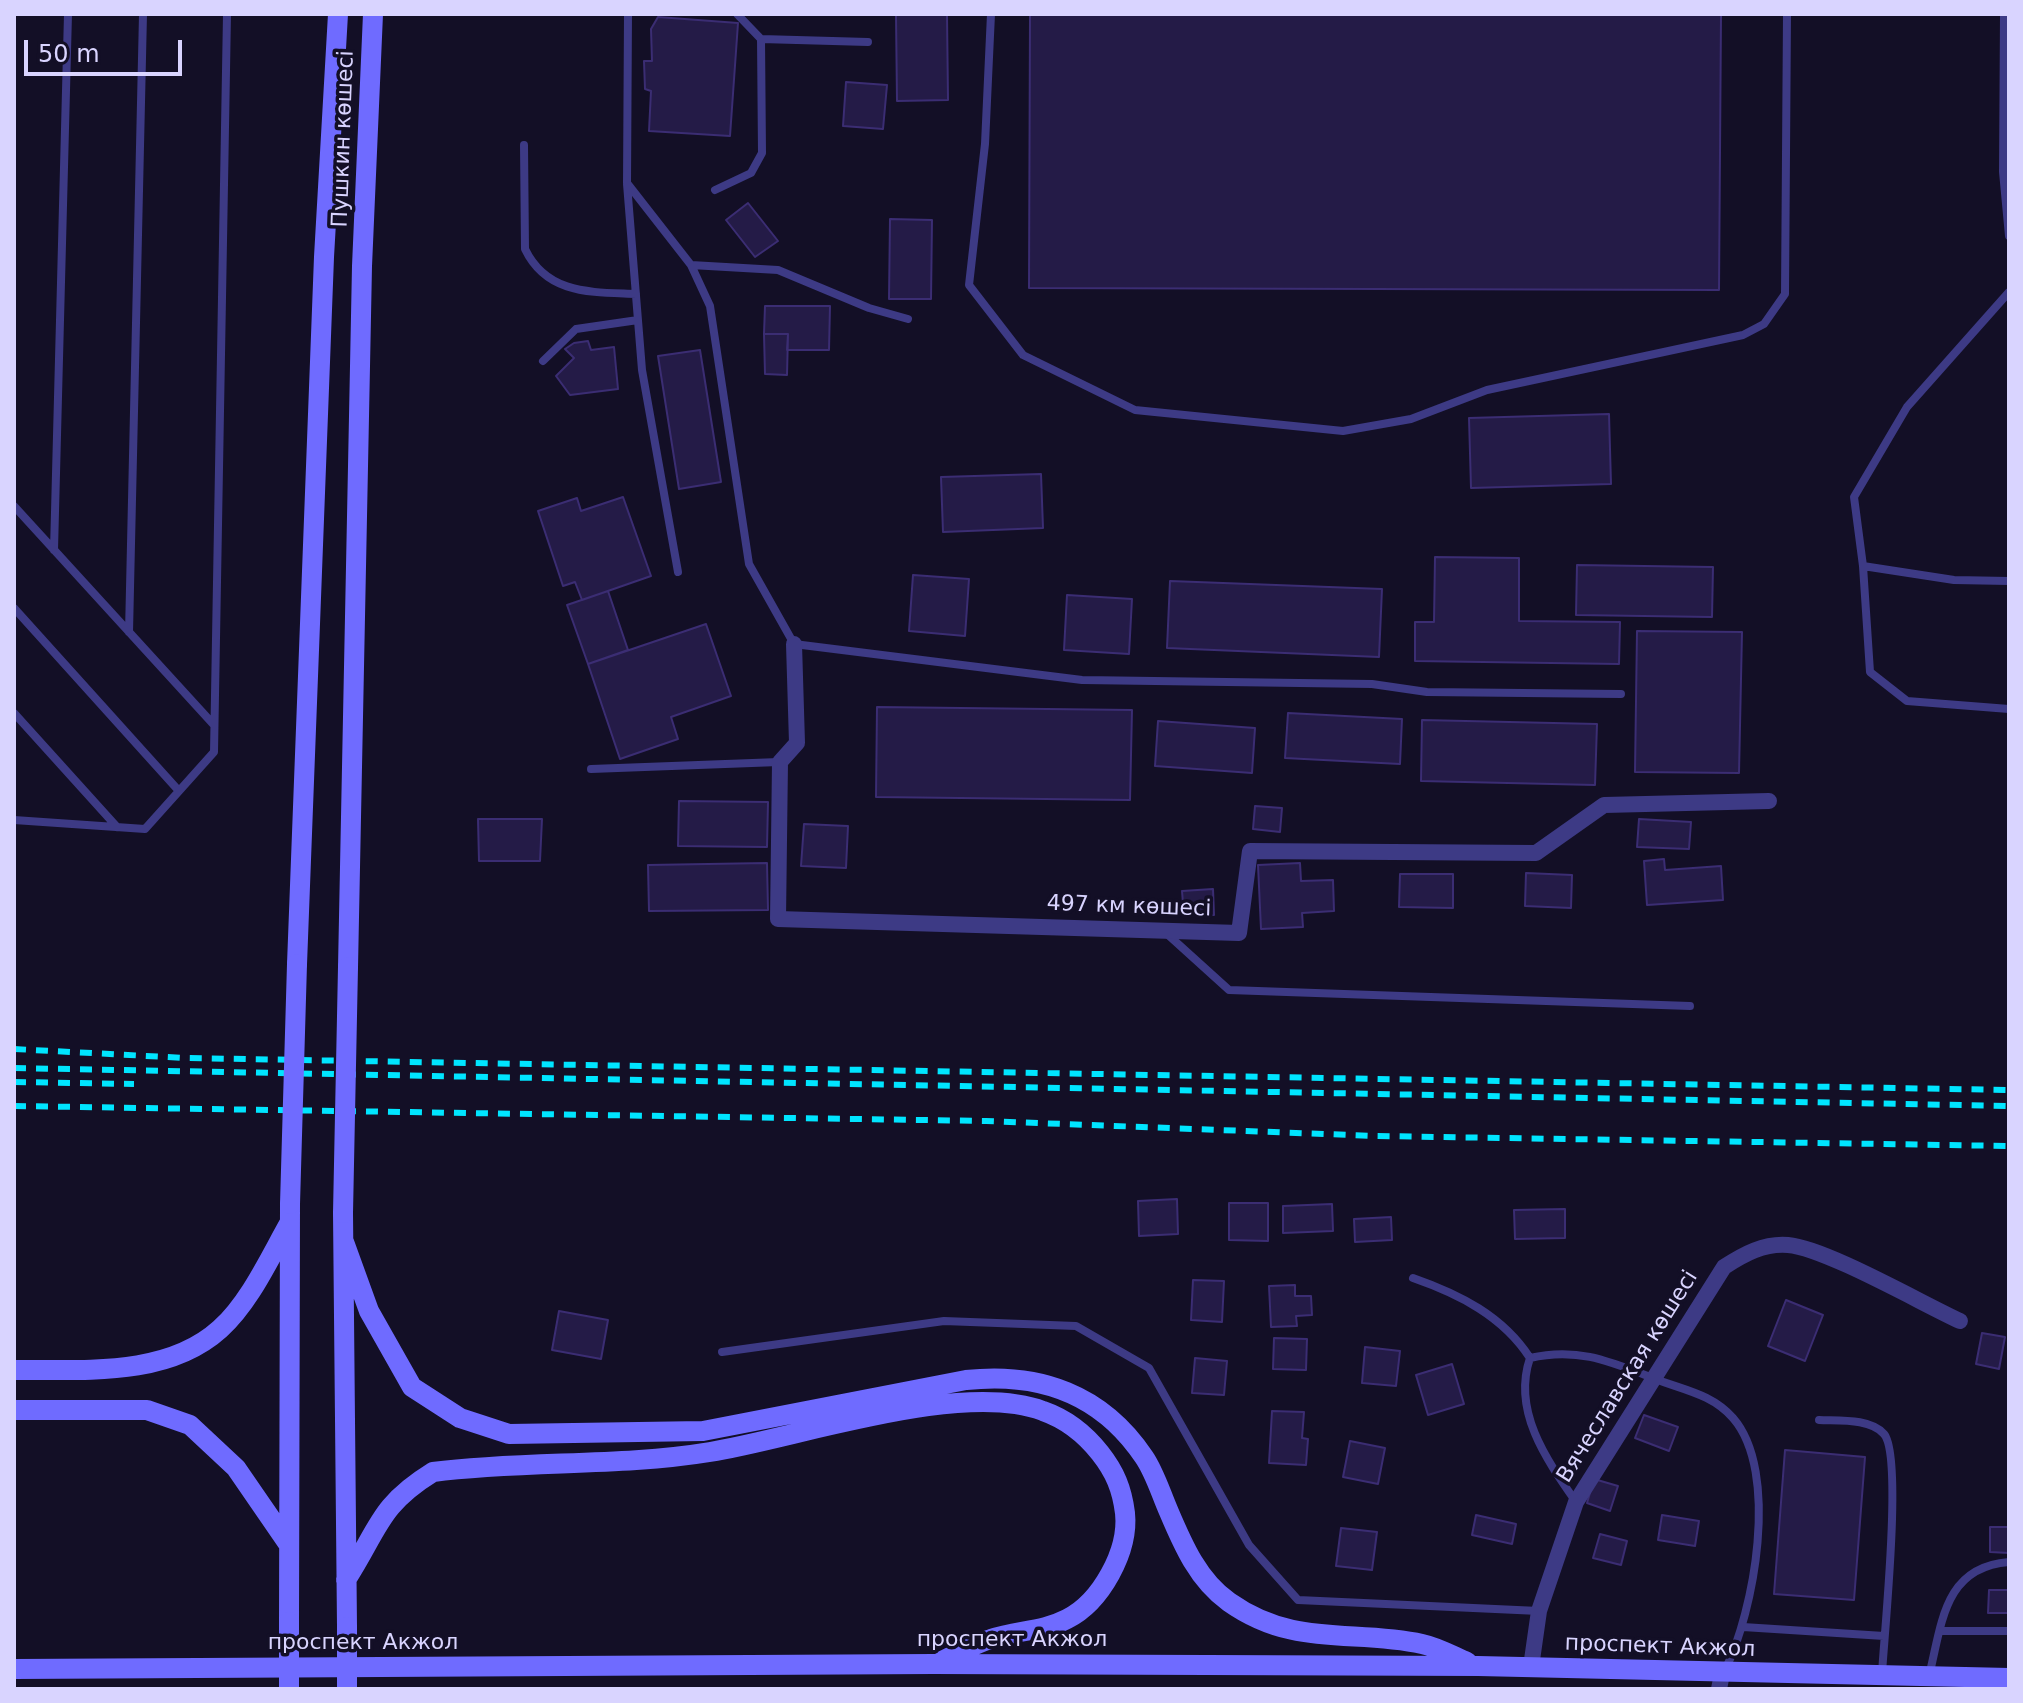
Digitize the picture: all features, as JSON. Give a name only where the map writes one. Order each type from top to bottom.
[{"type":"main road","name":"Пушкин көшесі","points":[[289,1689],[290,1213],[297,964],[324,257],[338,14]]},
{"type":"main road","name":"Пушкин көшесі","points":[[347,1689],[343,1213],[362,266],[373,14]]},
{"type":"main road","points":[[14,1370],[139,1365],[198,1343],[220,1329],[246,1296],[290,1213]]},
{"type":"main road","points":[[344,1242],[369,1311],[412,1387],[460,1418],[509,1434],[703,1431],[952,1382],[1003,1376],[1045,1383],[1081,1398],[1120,1424],[1146,1460],[1194,1566],[1227,1601],[1267,1623],[1323,1637],[1422,1644],[1478,1666]]},
{"type":"main road","points":[[346,1580],[384,1511],[403,1490],[433,1472],[696,1454],[911,1409],[972,1402],[1040,1409],[1065,1421],[1089,1440],[1117,1476],[1125,1516],[1119,1560],[1094,1594],[1070,1618],[1036,1631],[993,1638],[934,1664]]},
{"type":"main road","points":[[14,1410],[147,1410],[190,1425],[236,1468],[289,1545]]},
{"type":"main road","name":"проспект Акжол","points":[[14,1669],[934,1664],[1478,1666],[1531,1667],[1720,1682],[1882,1676],[2009,1678]]},
{"type":"street","name":"497 км көшесі","points":[[794,644],[797,743],[780,762],[778,919],[1239,933],[1250,851],[1536,853],[1604,805],[1769,801]]},
{"type":"street","name":"Вячеславская көшесі","points":[[1531,1667],[1539,1611],[1576,1502],[1724,1267],[1745,1253],[1769,1246],[1789,1245],[1818,1254],[1960,1321]]},
{"type":"lane","points":[[54,550],[68,14]]},
{"type":"lane","points":[[129,632],[143,14]]},
{"type":"lane","points":[[15,819],[145,829],[214,752],[227,14]]},
{"type":"lane","points":[[628,14],[627,183],[642,370],[678,572]]},
{"type":"lane","points":[[715,190],[751,173],[762,153],[761,39],[737,14]]},
{"type":"lane","points":[[991,14],[985,144],[969,285],[1023,355],[1135,410],[1343,431],[1411,419],[1487,390],[1743,335],[1764,324],[1785,294],[1787,14]]},
{"type":"lane","points":[[2004,14],[2003,172],[2009,236]]},
{"type":"lane","points":[[761,39],[868,42]]},
{"type":"lane","points":[[524,145],[525,249],[532,264],[554,283],[580,292],[636,294]]},
{"type":"lane","points":[[2003,172],[2009,157]]},
{"type":"lane","points":[[627,183],[691,265],[710,306],[749,564],[794,644],[1082,680],[1372,684],[1427,692],[1621,694]]},
{"type":"lane","points":[[691,265],[778,270],[869,308],[908,319]]},
{"type":"lane","points":[[2009,292],[1907,407],[1854,497],[1863,566],[1870,672],[1907,701],[2009,709]]},
{"type":"lane","points":[[543,361],[576,329],[638,320]]},
{"type":"lane","points":[[14,506],[214,725]]},
{"type":"lane","points":[[1863,566],[1954,580],[2009,581]]},
{"type":"lane","points":[[14,608],[179,791]]},
{"type":"lane","points":[[14,713],[117,827]]},
{"type":"lane","points":[[591,769],[780,762]]},
{"type":"lane","points":[[1162,930],[1229,990],[1690,1006]]},
{"type":"lane","points":[[1413,1278],[1447,1290],[1505,1327],[1530,1358]]},
{"type":"lane","points":[[722,1352],[944,1321],[1076,1326],[1149,1368],[1249,1545],[1298,1600],[1539,1611]]},
{"type":"lane","points":[[1530,1358],[1556,1352],[1588,1354],[1655,1380],[1688,1388],[1733,1417],[1755,1461],[1757,1526],[1743,1627],[1720,1682]]},
{"type":"lane","points":[[1530,1358],[1524,1377],[1530,1424],[1576,1502]]},
{"type":"lane","points":[[1819,1420],[1869,1424],[1882,1431],[1889,1442],[1893,1492],[1882,1676]]},
{"type":"lane","points":[[1928,1677],[1953,1593],[1963,1578],[1978,1567],[2009,1562]]},
{"type":"lane","points":[[1743,1627],[1884,1636]]},
{"type":"lane","points":[[1940,1631],[2009,1631]]},
{"type":"building","points":[[896,14],[947,14],[948,100],[897,101]]},
{"type":"building","points":[[1030,14],[1721,14],[1719,290],[1029,288]]},
{"type":"building","points":[[658,17],[738,23],[730,136],[649,131],[651,91],[645,89],[644,61],[652,61],[651,29]]},
{"type":"building","points":[[846,82],[887,85],[883,129],[843,126]]},
{"type":"building","points":[[748,203],[778,241],[755,257],[726,220]]},
{"type":"building","points":[[890,219],[932,220],[931,299],[889,299]]},
{"type":"building","points":[[765,306],[830,306],[829,350],[787,350],[788,334],[764,334]]},
{"type":"building","points":[[764,334],[788,334],[787,375],[765,374]]},
{"type":"building","points":[[588,341],[591,350],[614,347],[618,389],[570,395],[556,376],[574,358],[565,349],[574,343]]},
{"type":"building","points":[[700,350],[721,482],[679,489],[658,356]]},
{"type":"building","points":[[1609,414],[1611,484],[1471,488],[1469,418]]},
{"type":"building","points":[[1041,474],[1043,528],[943,532],[941,477]]},
{"type":"building","points":[[623,497],[651,576],[582,600],[575,582],[563,586],[538,511],[577,498],[581,511]]},
{"type":"building","points":[[1435,557],[1519,558],[1519,621],[1620,622],[1619,664],[1415,661],[1415,622],[1434,622]]},
{"type":"building","points":[[1577,565],[1713,567],[1712,617],[1576,615]]},
{"type":"building","points":[[913,575],[969,579],[965,636],[909,631]]},
{"type":"building","points":[[1170,581],[1382,589],[1379,657],[1167,648]]},
{"type":"building","points":[[608,591],[628,650],[588,664],[567,605]]},
{"type":"building","points":[[1067,595],[1132,599],[1129,654],[1064,650]]},
{"type":"building","points":[[706,624],[731,696],[671,717],[678,739],[620,759],[588,664]]},
{"type":"building","points":[[1637,631],[1742,632],[1739,773],[1635,772]]},
{"type":"building","points":[[877,707],[1132,710],[1130,800],[876,797]]},
{"type":"building","points":[[1288,713],[1402,719],[1400,764],[1285,758]]},
{"type":"building","points":[[1422,720],[1597,724],[1595,785],[1421,781]]},
{"type":"building","points":[[1158,721],[1255,728],[1252,773],[1155,766]]},
{"type":"building","points":[[679,801],[768,802],[767,847],[678,846]]},
{"type":"building","points":[[1255,806],[1282,808],[1280,832],[1253,829]]},
{"type":"building","points":[[478,819],[542,819],[540,861],[479,861]]},
{"type":"building","points":[[1639,819],[1691,822],[1689,849],[1637,847]]},
{"type":"building","points":[[804,824],[848,826],[846,868],[801,866]]},
{"type":"building","points":[[1664,859],[1665,870],[1721,866],[1723,900],[1647,905],[1644,861]]},
{"type":"building","points":[[767,863],[768,910],[649,911],[648,865]]},
{"type":"building","points":[[1300,863],[1301,881],[1333,880],[1334,911],[1302,913],[1303,927],[1261,929],[1258,865]]},
{"type":"building","points":[[1526,873],[1572,875],[1571,908],[1525,906]]},
{"type":"building","points":[[1400,874],[1453,874],[1453,908],[1399,907]]},
{"type":"building","points":[[1213,889],[1214,915],[1184,916],[1182,891]]},
{"type":"building","points":[[1177,1199],[1178,1234],[1139,1236],[1138,1201]]},
{"type":"building","points":[[1229,1203],[1268,1203],[1268,1241],[1229,1240]]},
{"type":"building","points":[[1332,1204],[1333,1231],[1283,1233],[1283,1206]]},
{"type":"building","points":[[1565,1209],[1565,1238],[1515,1239],[1514,1210]]},
{"type":"building","points":[[1391,1217],[1392,1240],[1355,1242],[1354,1219]]},
{"type":"building","points":[[1193,1280],[1224,1281],[1222,1322],[1191,1320]]},
{"type":"building","points":[[1295,1285],[1295,1296],[1311,1296],[1312,1315],[1296,1316],[1297,1326],[1271,1327],[1269,1286]]},
{"type":"building","points":[[1786,1300],[1823,1315],[1805,1361],[1768,1346]]},
{"type":"building","points":[[559,1311],[608,1320],[601,1359],[552,1350]]},
{"type":"building","points":[[1982,1333],[2005,1337],[1999,1369],[1976,1364]]},
{"type":"building","points":[[1274,1338],[1307,1339],[1306,1370],[1273,1369]]},
{"type":"building","points":[[1365,1347],[1400,1351],[1396,1386],[1362,1383]]},
{"type":"building","points":[[1195,1358],[1227,1361],[1224,1395],[1192,1393]]},
{"type":"building","points":[[1452,1364],[1464,1404],[1428,1415],[1416,1375]]},
{"type":"building","points":[[1272,1411],[1304,1412],[1302,1438],[1308,1439],[1306,1465],[1269,1463]]},
{"type":"building","points":[[1644,1415],[1678,1427],[1669,1451],[1635,1438]]},
{"type":"building","points":[[1350,1441],[1385,1448],[1378,1484],[1343,1477]]},
{"type":"building","points":[[1785,1450],[1865,1457],[1854,1600],[1774,1594]]},
{"type":"building","points":[[1594,1479],[1618,1486],[1610,1511],[1587,1503]]},
{"type":"building","points":[[1476,1515],[1516,1524],[1512,1544],[1472,1535]]},
{"type":"building","points":[[1662,1515],[1699,1521],[1695,1546],[1658,1540]]},
{"type":"building","points":[[1990,1527],[2009,1527],[2009,1553],[1990,1552]]},
{"type":"building","points":[[1341,1528],[1377,1532],[1372,1570],[1336,1566]]},
{"type":"building","points":[[1600,1534],[1627,1541],[1621,1565],[1593,1558]]},
{"type":"building","points":[[1989,1590],[2009,1590],[2009,1613],[1988,1613]]},
{"type":"railway","points":[[14,1049],[186,1058],[2009,1090]]},
{"type":"railway","points":[[14,1068],[2009,1106]]},
{"type":"railway","points":[[14,1082],[134,1084]]},
{"type":"railway","points":[[14,1106],[986,1121],[1376,1136],[2009,1146]]}]
